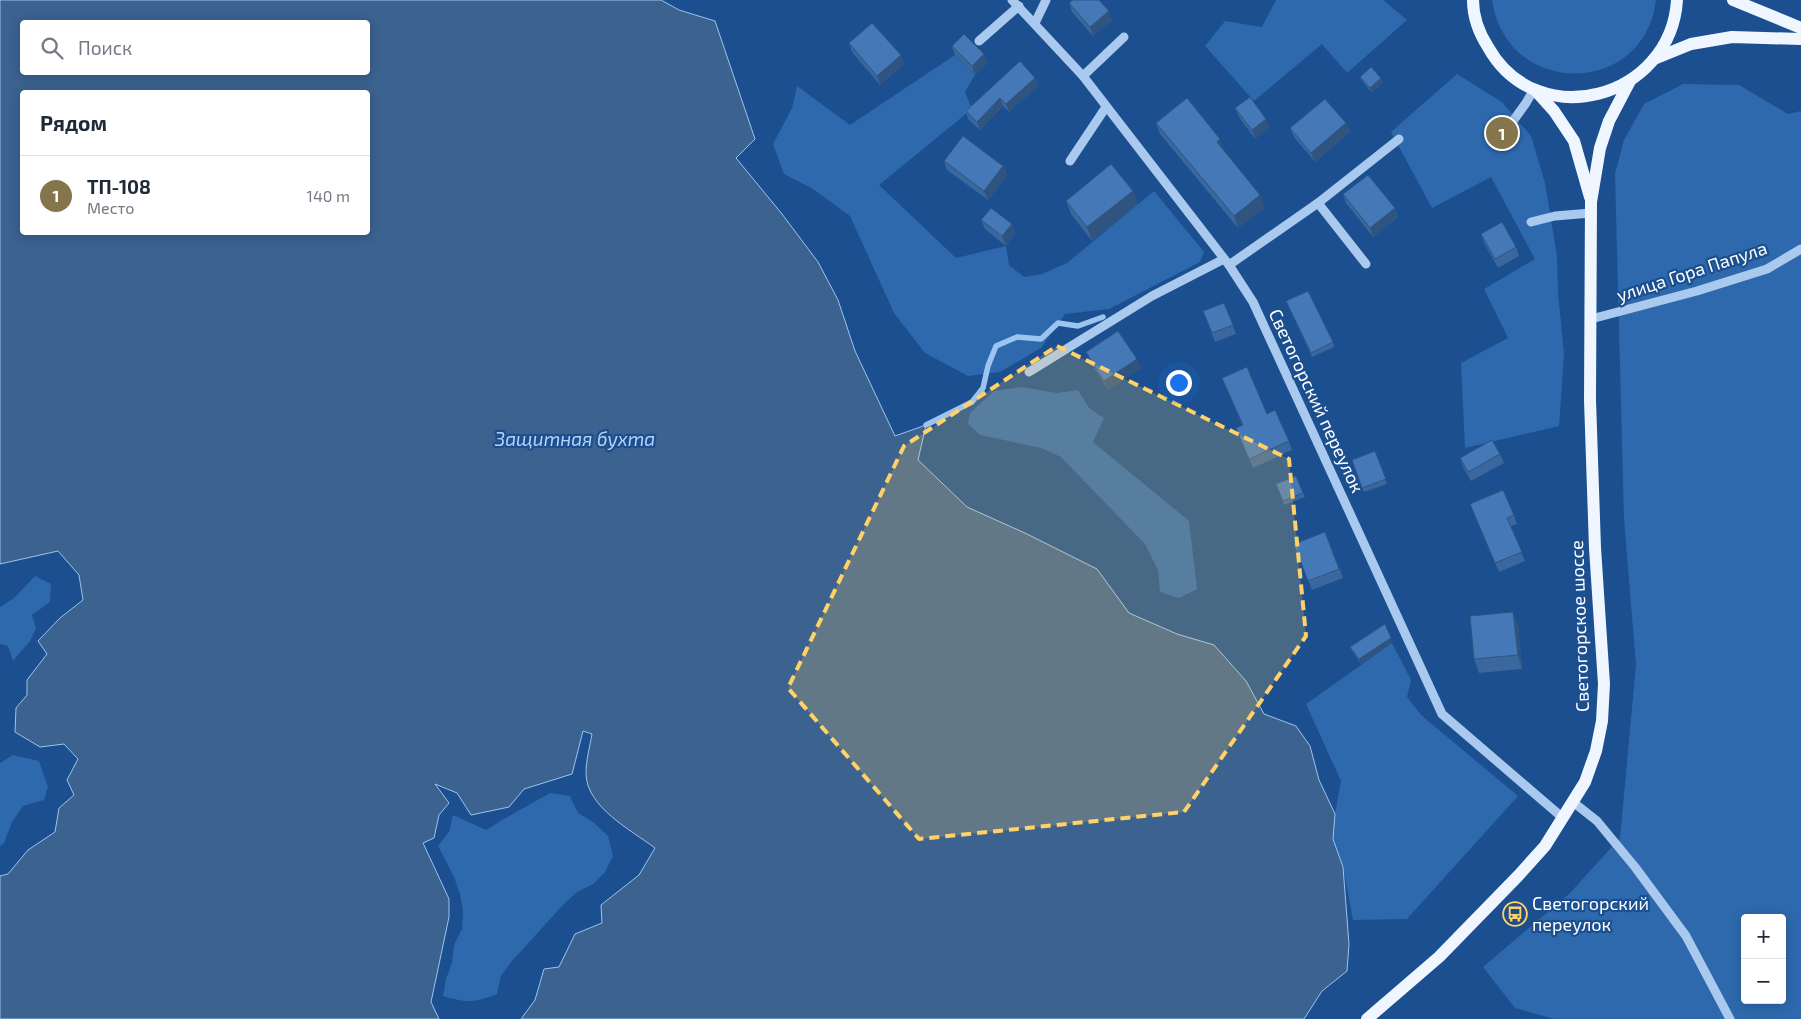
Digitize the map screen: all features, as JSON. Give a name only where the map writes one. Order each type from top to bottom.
[{"type":"main road","points":[[1462,0],[1476,21],[1486,45],[1502,67],[1534,89],[1550,94],[1584,97],[1615,89],[1643,71],[1654,59],[1672,28],[1677,0]]},
{"type":"main road","points":[[1473,0],[1476,21]]},
{"type":"main road","points":[[1733,0],[1801,28]]},
{"type":"main road","points":[[1654,59],[1690,44],[1732,37],[1801,39]]},
{"type":"main road","name":"Светогорское шоссе","points":[[1367,1019],[1439,957],[1539,852],[1585,782],[1596,751],[1602,721],[1604,684],[1594,548],[1590,400],[1591,208],[1600,148],[1609,121],[1630,81]]},
{"type":"main road","name":"Светогорское шоссе","points":[[1534,89],[1554,111],[1574,141],[1591,208]]},
{"type":"street","points":[[1035,23],[1046,0]]},
{"type":"street","points":[[979,41],[1016,3]]},
{"type":"street","name":"Светогорский переулок","points":[[1016,3],[1083,76],[1227,262],[1253,302],[1442,714],[1563,818]]},
{"type":"street","points":[[1083,76],[1124,37]]},
{"type":"street","points":[[1513,121],[1534,89]]},
{"type":"street","points":[[1070,161],[1106,107]]},
{"type":"street","points":[[1029,372],[1152,296],[1227,262],[1318,203],[1399,139]]},
{"type":"street","points":[[1318,203],[1366,264]]},
{"type":"street","points":[[1531,222],[1591,208]]},
{"type":"street","name":"улица Гора Папула","points":[[1591,319],[1697,291],[1767,268],[1801,249]]},
{"type":"street","points":[[1573,802],[1597,821],[1635,867],[1686,936],[1730,1019]]},
{"type":"highlighted area","points":[[1057,346],[1289,459],[1306,636],[1184,812],[919,839],[788,688],[904,446]]},
{"type":"shaded area","points":[[1276,0],[1383,0],[1407,20],[1347,73],[1322,44],[1254,101],[1205,46],[1225,21],[1262,27]]},
{"type":"shaded area","points":[[1492,0],[1656,0],[1646,32],[1627,55],[1603,69],[1575,74],[1547,69],[1522,55],[1503,32]]},
{"type":"shaded area","points":[[955,55],[975,75],[965,92],[972,109],[879,185],[956,258],[1006,246],[1009,265],[1024,277],[1042,274],[1067,263],[1154,191],[1204,252],[1200,262],[1109,309],[1065,314],[1041,348],[1000,372],[968,376],[925,353],[894,313],[850,216],[813,189],[784,174],[773,144],[792,108],[797,86],[850,125]]},
{"type":"shaded area","points":[[1457,74],[1502,102],[1531,136],[1545,183],[1557,256],[1558,292],[1564,354],[1559,426],[1465,448],[1461,363],[1508,338],[1484,289],[1535,259],[1491,177],[1432,208],[1391,132]]},
{"type":"shaded area","points":[[1683,84],[1739,85],[1788,114],[1801,111],[1801,1019],[1554,1019],[1515,1008],[1483,967],[1569,894],[1620,838],[1636,665],[1624,519],[1615,174],[1624,140],[1644,104]]},
{"type":"shaded area","points":[[1021,387],[1057,393],[1078,390],[1089,408],[1104,418],[1093,442],[1189,521],[1197,589],[1179,598],[1160,592],[1158,570],[1145,544],[1061,457],[1041,448],[980,435],[968,424],[970,413],[994,391]]},
{"type":"shaded area","points":[[35,576],[51,584],[50,602],[32,615],[36,628],[30,641],[13,661],[8,646],[0,644],[0,607],[14,598]]},
{"type":"shaded area","points":[[1392,643],[1411,680],[1407,697],[1421,715],[1518,796],[1407,919],[1353,920],[1343,867],[1333,839],[1341,781],[1306,704]]},
{"type":"shaded area","points":[[13,755],[39,761],[48,787],[44,800],[23,806],[12,822],[4,843],[0,846],[0,763]]},
{"type":"shaded area","points":[[550,793],[570,796],[578,813],[593,822],[608,836],[613,856],[605,872],[593,884],[577,892],[563,905],[512,961],[501,976],[497,994],[470,1001],[443,996],[446,979],[452,963],[454,945],[462,929],[463,911],[454,877],[438,846],[449,832],[453,815],[486,830]]},
{"type":"water","name":"Защитная бухта","points":[[0,0],[661,0],[679,10],[715,21],[755,139],[736,158],[818,262],[838,300],[855,351],[895,436],[926,425],[918,460],[967,507],[1097,569],[1129,613],[1177,634],[1214,645],[1246,681],[1264,714],[1296,726],[1310,746],[1319,780],[1335,814],[1333,839],[1343,867],[1349,944],[1347,971],[1322,991],[1304,1019],[521,1019],[535,1000],[544,969],[559,967],[575,934],[602,923],[601,905],[639,875],[655,848],[612,816],[593,797],[586,773],[592,734],[583,731],[572,774],[524,789],[509,807],[471,815],[457,793],[435,784],[449,803],[439,815],[434,838],[423,843],[449,899],[449,917],[431,1002],[439,1019],[0,1019],[0,876],[8,874],[28,850],[55,832],[59,808],[74,795],[67,780],[78,759],[64,744],[40,747],[15,732],[16,708],[27,695],[27,680],[47,654],[38,641],[60,618],[83,600],[79,575],[58,551],[0,564]]},
{"type":"building","points":[[1073,0],[1099,0],[1109,11],[1090,27],[1069,3]]},
{"type":"building","points":[[872,23],[901,55],[877,76],[849,43]]},
{"type":"building","points":[[964,34],[984,54],[972,66],[952,46]]},
{"type":"building","points":[[1020,61],[1035,78],[1006,104],[1000,98],[977,122],[966,111]]},
{"type":"building","points":[[1371,67],[1381,78],[1370,88],[1360,77]]},
{"type":"building","points":[[1250,97],[1266,119],[1252,130],[1235,108]]},
{"type":"building","points":[[1187,98],[1220,139],[1217,142],[1260,195],[1234,216],[1156,123]]},
{"type":"building","points":[[1325,99],[1346,123],[1311,153],[1290,128]]},
{"type":"building","points":[[963,136],[1003,166],[984,191],[944,161]]},
{"type":"building","points":[[1111,164],[1133,191],[1087,227],[1066,201]]},
{"type":"building","points":[[1368,175],[1395,208],[1370,228],[1343,194]]},
{"type":"building","points":[[991,208],[1012,224],[1002,236],[981,220]]},
{"type":"building","points":[[1502,222],[1516,247],[1495,259],[1481,234]]},
{"type":"building","points":[[1308,291],[1333,342],[1311,353],[1286,301]]},
{"type":"building","points":[[1224,303],[1233,325],[1212,333],[1203,311]]},
{"type":"building","points":[[1118,331],[1137,359],[1104,381],[1086,352]]},
{"type":"building","points":[[1247,367],[1267,414],[1275,410],[1289,441],[1249,459],[1236,428],[1243,425],[1222,378]]},
{"type":"building","points":[[1492,440],[1500,454],[1468,472],[1460,458]]},
{"type":"building","points":[[1375,451],[1386,479],[1362,488],[1352,460]]},
{"type":"building","points":[[1296,476],[1303,493],[1283,501],[1276,484]]},
{"type":"building","points":[[1503,490],[1514,515],[1507,518],[1522,552],[1495,563],[1470,504]]},
{"type":"building","points":[[1325,532],[1339,569],[1308,581],[1294,544]]},
{"type":"building","points":[[1513,612],[1518,655],[1474,659],[1470,616]]},
{"type":"building","points":[[1385,624],[1391,638],[1359,659],[1350,647]]},
{"type":"waterway","points":[[926,425],[972,402],[983,388],[988,366],[996,346],[1017,337],[1041,339],[1058,323],[1078,326],[1103,317]]},
{"type":"place","name":"ТП-108","points":[[1502,133]]},
{"type":"place","name":"Светогорский переулок","points":[[1515,914]]}]
